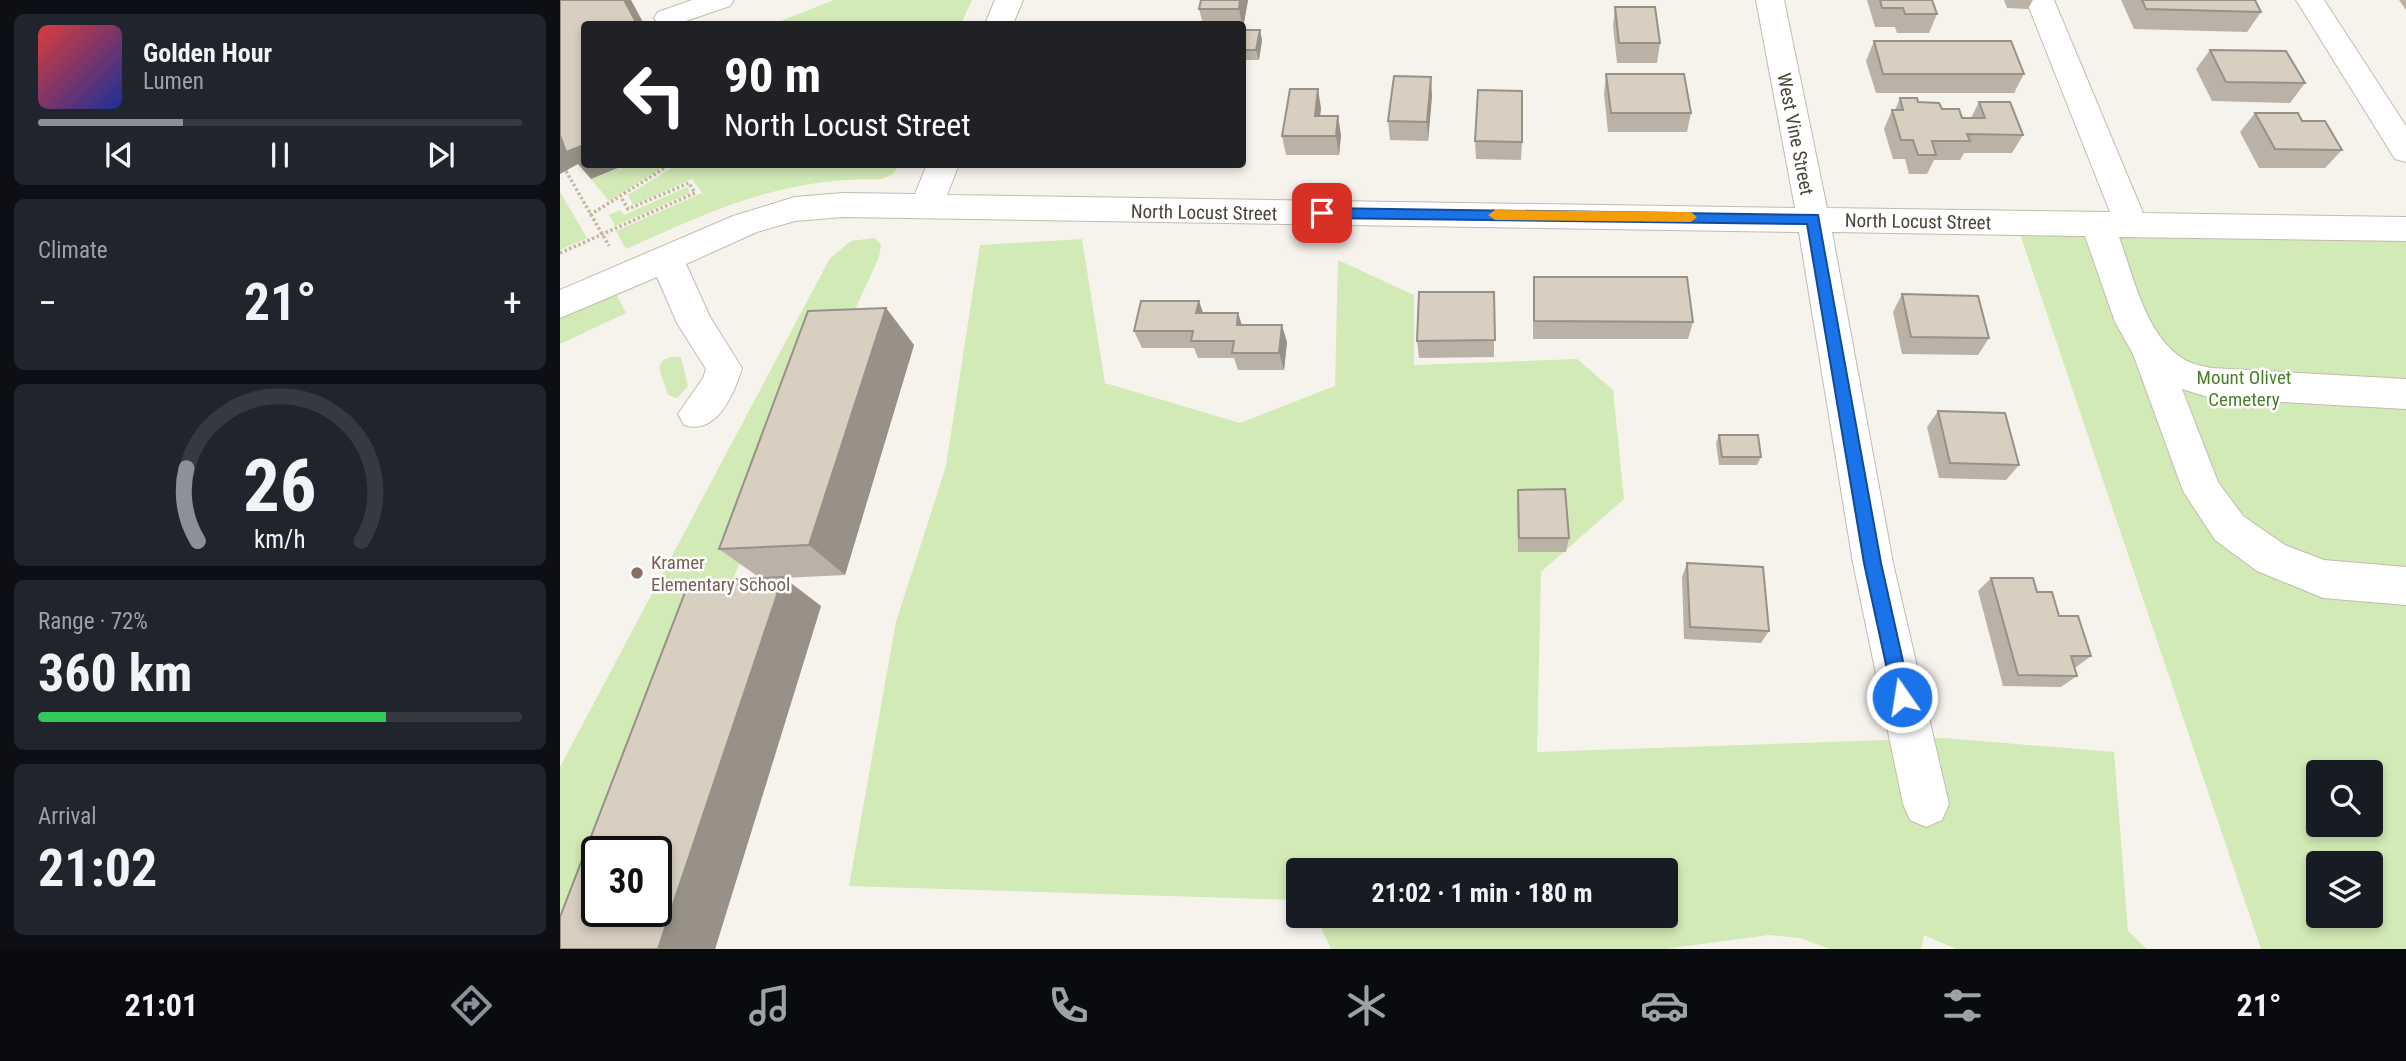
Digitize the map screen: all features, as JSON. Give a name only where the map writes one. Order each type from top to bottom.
[{"type":"street","points":[[668,18],[720,0]]},
{"type":"street","points":[[1000,21],[1009,0]]},
{"type":"street","name":"West Vine Street","points":[[1770,0],[1813,219],[1872,563],[1926,804]]},
{"type":"street","points":[[2039,0],[2114,224],[2133,322],[2150,352],[2202,491],[2229,527],[2271,558],[2323,579],[2406,586]]},
{"type":"street","points":[[2310,0],[2406,150]]},
{"type":"street","points":[[926,207],[941,168]]},
{"type":"street","name":"North Locust Street","points":[[560,305],[744,224],[795,209],[843,205],[2406,229]]},
{"type":"street","points":[[666,258],[695,323],[724,368],[719,384],[697,414]]},
{"type":"street","points":[[2150,352],[2174,372],[2210,383],[2406,394]]},
{"type":"path","points":[[590,215],[665,168]]},
{"type":"path","points":[[565,171],[616,257]]},
{"type":"path","points":[[560,253],[695,193],[689,183],[628,209],[621,197]]},
{"type":"green space","points":[[834,0],[972,0],[962,21],[781,21]]},
{"type":"green space","points":[[620,168],[661,168],[609,201],[591,179]]},
{"type":"green space","points":[[671,168],[897,168],[893,174],[881,179],[844,180],[779,190],[720,209],[626,249],[616,231],[702,193],[692,179],[633,205],[628,195]]},
{"type":"green space","points":[[687,187],[690,193],[615,226],[609,215],[620,210],[624,215]]},
{"type":"green space","points":[[560,192],[587,238],[560,250]]},
{"type":"green space","name":"Mount Olivet Cemetery","points":[[2016,222],[2406,229],[2406,949],[2261,949]]},
{"type":"green space","points":[[874,238],[881,244],[879,257],[719,609],[605,836],[581,836],[582,927],[560,949],[560,767],[830,258],[851,241]]},
{"type":"green space","points":[[1082,239],[1105,383],[1240,423],[1335,386],[1338,260],[1414,295],[1414,365],[1577,359],[1613,390],[1624,499],[1541,572],[1537,752],[1944,738],[2114,752],[2128,931],[2147,949],[1956,949],[1924,935],[1921,949],[1830,949],[1800,938],[1769,935],[1665,949],[1331,949],[1321,928],[1678,928],[1678,858],[1286,858],[1286,900],[849,886],[896,622],[946,466],[980,245]]},
{"type":"green space","points":[[616,293],[626,313],[560,344],[560,319]]},
{"type":"green space","points":[[670,357],[681,357],[688,386],[677,398],[668,395],[659,368],[662,361]]},
{"type":"building","points":[[560,0],[624,0],[635,21],[581,21],[581,146],[566,152],[560,135]]},
{"type":"building","points":[[1201,0],[1240,0],[1239,9],[1199,9]]},
{"type":"building","points":[[1880,0],[1932,0],[1937,14],[1905,14],[1903,8],[1882,8]]},
{"type":"building","points":[[2142,0],[2255,0],[2261,12],[2146,9]]},
{"type":"building","points":[[1615,7],[1655,7],[1660,43],[1619,43]]},
{"type":"building","points":[[1246,30],[1260,30],[1256,50],[1246,50]]},
{"type":"building","points":[[1874,41],[2011,41],[2024,74],[1883,74]]},
{"type":"building","points":[[2210,50],[2286,51],[2305,83],[2226,82]]},
{"type":"building","points":[[1606,74],[1684,74],[1691,113],[1611,113]]},
{"type":"building","points":[[1394,76],[1431,77],[1427,122],[1388,121]]},
{"type":"building","points":[[1290,89],[1318,89],[1315,116],[1338,116],[1336,136],[1282,136]]},
{"type":"building","points":[[1478,90],[1522,91],[1522,142],[1475,141]]},
{"type":"building","points":[[1900,98],[1917,98],[1918,102],[1939,103],[1942,109],[1959,109],[1962,118],[1985,118],[1979,102],[2010,102],[2023,135],[1967,134],[1970,141],[1932,141],[1936,155],[1918,155],[1913,140],[1901,140],[1892,110],[1903,110]]},
{"type":"building","points":[[2255,113],[2298,113],[2302,121],[2325,121],[2342,150],[2275,149]]},
{"type":"building","points":[[1534,277],[1687,277],[1693,322],[1534,321]]},
{"type":"building","points":[[1419,292],[1494,292],[1495,340],[1417,341]]},
{"type":"building","points":[[1902,294],[1978,296],[1989,338],[1911,337]]},
{"type":"building","points":[[1141,301],[1199,301],[1196,313],[1238,313],[1237,325],[1282,325],[1279,353],[1232,353],[1234,341],[1191,341],[1193,331],[1134,331]]},
{"type":"building","points":[[886,308],[809,545],[719,549],[808,311]]},
{"type":"building","points":[[1938,411],[2005,413],[2019,465],[1950,463]]},
{"type":"building","points":[[1719,435],[1758,435],[1761,457],[1722,457]]},
{"type":"building","points":[[1565,489],[1569,538],[1519,538],[1518,490]]},
{"type":"building","points":[[1687,563],[1763,567],[1769,631],[1690,627]]},
{"type":"building","points":[[783,577],[672,907],[672,836],[591,836],[689,582]]},
{"type":"building","points":[[1991,578],[2033,578],[2037,592],[2052,592],[2059,616],[2078,616],[2091,656],[2071,656],[2077,676],[2018,675]]},
{"type":"building","points":[[581,862],[581,927],[665,927],[658,949],[560,949],[560,917]]},
{"type":"slow traffic","points":[[1495,215],[1691,217]]},
{"type":"place","name":"Kramer Elementary School","points":[[637,573]]},
{"type":"route","points":[[1322,213],[1813,219],[1872,563],[1902,697]]}]
